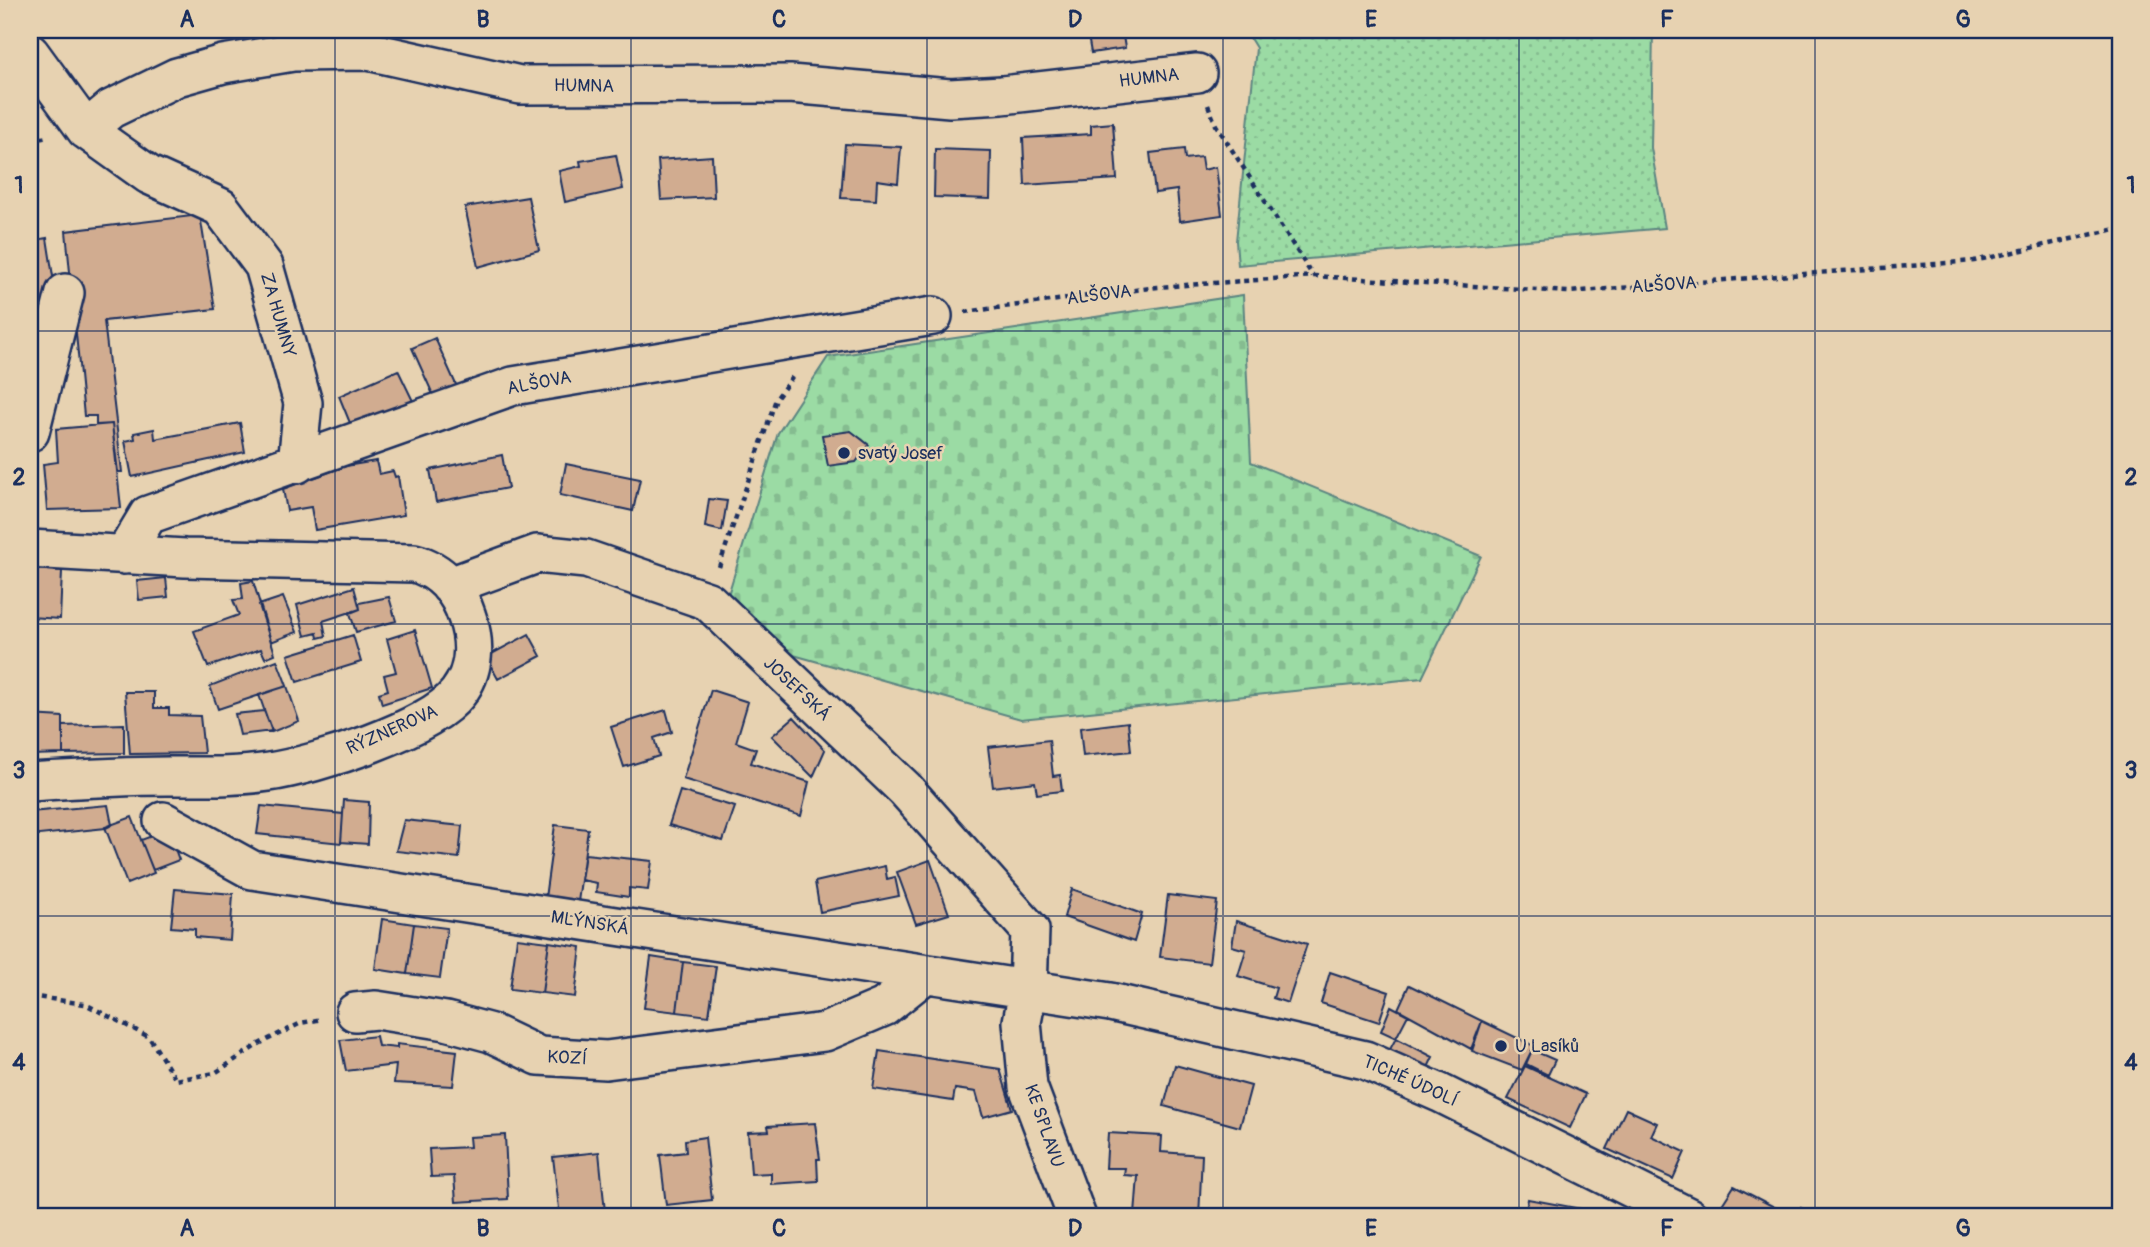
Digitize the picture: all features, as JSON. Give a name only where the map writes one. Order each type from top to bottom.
[{"type":"street","name":"HUMNA","points":[[86,130],[111,109],[177,77],[223,64],[293,52],[368,51],[520,85],[790,84],[950,98],[1026,93],[1197,73]]},
{"type":"street","points":[[30,53],[86,130]]},
{"type":"street","name":"ZA HUMNY","points":[[86,130],[149,175],[220,207],[264,265],[303,404],[297,464]]},
{"type":"street","points":[[30,432],[65,293]]},
{"type":"street","name":"ALŠOVA","points":[[124,555],[148,515],[513,386],[933,316]]},
{"type":"street","name":"RÝZNEROVA","points":[[30,549],[124,555],[414,563],[436,572],[450,586],[463,605],[472,632],[470,668],[453,699],[416,723],[358,747],[270,772],[30,782]]},
{"type":"street","name":"JOSEFSKÁ","points":[[450,586],[537,554],[586,559],[708,601],[905,789],[1030,930],[1028,991]]},
{"type":"street","name":"MLÝNSKÁ","points":[[163,821],[252,870],[1028,991]]},
{"type":"street","name":"KOZÍ","points":[[355,1012],[376,1010],[446,1021],[491,1033],[539,1056],[606,1060],[825,1032],[884,1007],[924,975]]},
{"type":"street","name":"KE SPLAVU","points":[[1028,991],[1021,1022],[1028,1087],[1077,1217]]},
{"type":"street","name":"TICHÉ ÚDOLÍ","points":[[1028,991],[1110,1002],[1365,1060],[1440,1093],[1689,1217]]},
{"type":"path","points":[[1197,73],[1216,125],[1314,276]]},
{"type":"path","name":"ALŠOVA","points":[[933,316],[1158,287],[1314,276],[1569,292],[1974,261],[2120,228]]},
{"type":"path","points":[[708,601],[776,399],[822,335]]},
{"type":"path","points":[[30,996],[85,1004],[149,1037],[176,1080],[215,1073],[259,1044],[301,1023],[355,1012]]},
{"type":"green space","points":[[1245,30],[1653,30],[1651,148],[1665,228],[1238,265],[1236,241],[1256,48]]},
{"type":"green space","points":[[1243,295],[1251,462],[1481,556],[1422,678],[1021,719],[790,654],[728,595],[778,433],[828,357]]},
{"type":"building","points":[[1087,30],[1122,30],[1125,48],[1091,53]]},
{"type":"building","points":[[1113,123],[1117,179],[1025,185],[1023,138],[1091,134],[1091,125]]},
{"type":"building","points":[[845,144],[901,147],[898,183],[877,180],[876,200],[841,198]]},
{"type":"building","points":[[935,149],[991,151],[990,199],[934,197]]},
{"type":"building","points":[[1184,149],[1185,159],[1201,157],[1203,170],[1216,167],[1222,215],[1180,221],[1177,190],[1155,193],[1150,153]]},
{"type":"building","points":[[616,155],[623,189],[565,202],[559,171],[581,166],[580,161]]},
{"type":"building","points":[[712,156],[714,197],[661,200],[658,160]]},
{"type":"building","points":[[528,197],[539,250],[478,267],[465,207]]},
{"type":"building","points":[[200,215],[215,309],[104,321],[122,472],[118,472],[112,424],[96,425],[96,416],[84,416],[66,231]]},
{"type":"building","points":[[47,238],[57,302],[41,305],[45,325],[35,327],[34,321],[30,322],[30,241]]},
{"type":"building","points":[[435,338],[458,389],[435,399],[412,348]]},
{"type":"building","points":[[398,370],[413,401],[352,428],[339,396]]},
{"type":"building","points":[[240,423],[245,452],[132,477],[125,441],[135,439],[134,433],[154,429],[155,439]]},
{"type":"building","points":[[112,424],[121,508],[47,510],[43,464],[58,462],[56,429]]},
{"type":"building","name":"svatý Josef","points":[[851,431],[869,445],[856,462],[828,466],[822,435]]},
{"type":"building","points":[[502,455],[508,488],[436,502],[430,470]]},
{"type":"building","points":[[376,461],[379,474],[393,471],[395,477],[398,476],[404,515],[315,530],[311,507],[287,511],[283,489],[346,466]]},
{"type":"building","points":[[566,464],[640,479],[633,511],[560,495]]},
{"type":"building","points":[[709,499],[727,501],[722,531],[705,527]]},
{"type":"building","points":[[30,569],[62,571],[60,619],[30,617]]},
{"type":"building","points":[[166,578],[168,597],[139,600],[137,581]]},
{"type":"building","points":[[253,581],[275,654],[265,658],[261,649],[208,667],[194,631],[239,615],[233,600],[243,599],[241,583]]},
{"type":"building","points":[[354,587],[360,609],[323,621],[326,636],[318,638],[317,633],[305,636],[297,605]]},
{"type":"building","points":[[283,597],[297,632],[271,642],[259,605]]},
{"type":"building","points":[[389,597],[396,621],[356,632],[350,613],[360,609],[359,603]]},
{"type":"building","points":[[415,630],[432,688],[382,704],[379,693],[388,690],[384,675],[396,672],[387,639]]},
{"type":"building","points":[[529,634],[541,656],[498,679],[486,657]]},
{"type":"building","points":[[353,635],[361,662],[297,682],[288,655]]},
{"type":"building","points":[[277,660],[287,686],[218,709],[210,686]]},
{"type":"building","points":[[287,686],[299,721],[272,732],[259,695]]},
{"type":"building","points":[[711,690],[748,702],[736,742],[756,749],[751,763],[809,782],[801,816],[683,779]]},
{"type":"building","points":[[125,692],[154,692],[154,708],[169,708],[169,715],[200,716],[204,753],[130,754]]},
{"type":"building","points":[[666,710],[672,732],[654,738],[659,756],[624,767],[611,727]]},
{"type":"building","points":[[264,711],[272,731],[240,735],[235,714]]},
{"type":"building","points":[[30,715],[63,717],[63,754],[30,755]]},
{"type":"building","points":[[794,717],[825,750],[813,777],[772,736]]},
{"type":"building","points":[[1128,722],[1131,751],[1083,756],[1080,728]]},
{"type":"building","points":[[124,724],[124,753],[63,754],[63,726]]},
{"type":"building","points":[[1049,740],[1053,776],[1060,775],[1062,791],[1037,794],[1035,782],[993,787],[988,747]]},
{"type":"building","points":[[680,791],[735,807],[723,841],[669,825]]},
{"type":"building","points":[[344,800],[369,802],[368,844],[341,842]]},
{"type":"building","points":[[108,805],[112,825],[106,828],[30,836],[30,812]]},
{"type":"building","points":[[261,806],[343,814],[341,843],[257,834]]},
{"type":"building","points":[[132,817],[154,873],[127,884],[105,827]]},
{"type":"building","points":[[404,820],[462,826],[459,858],[396,851]]},
{"type":"building","points":[[555,825],[588,829],[578,902],[545,898]]},
{"type":"building","points":[[168,830],[179,860],[153,870],[141,840]]},
{"type":"building","points":[[585,854],[652,861],[648,890],[629,888],[629,897],[596,892],[597,883],[581,880]]},
{"type":"building","points":[[930,860],[949,914],[916,924],[897,872]]},
{"type":"building","points":[[885,866],[887,879],[895,877],[899,896],[820,912],[815,882]]},
{"type":"building","points":[[175,889],[233,894],[230,940],[195,937],[195,929],[171,927]]},
{"type":"building","points":[[1072,889],[1142,914],[1134,942],[1064,917]]},
{"type":"building","points":[[1168,895],[1217,901],[1209,963],[1160,957]]},
{"type":"building","points":[[382,919],[414,924],[407,974],[375,969]]},
{"type":"building","points":[[1236,921],[1307,944],[1288,1003],[1273,998],[1276,988],[1238,976],[1246,950],[1232,946]]},
{"type":"building","points":[[414,924],[447,928],[440,978],[407,974]]},
{"type":"building","points":[[517,938],[549,942],[542,993],[510,989]]},
{"type":"building","points":[[549,942],[581,947],[575,997],[542,993]]},
{"type":"building","points":[[651,957],[683,962],[677,1012],[644,1008]]},
{"type":"building","points":[[683,962],[716,966],[709,1016],[677,1012]]},
{"type":"building","points":[[1330,972],[1389,992],[1379,1022],[1321,1003]]},
{"type":"building","points":[[1409,985],[1482,1021],[1471,1049],[1398,1009]]},
{"type":"building","points":[[1391,1006],[1408,1015],[1396,1038],[1381,1031]]},
{"type":"building","points":[[1482,1021],[1534,1046],[1522,1070],[1472,1051]]},
{"type":"building","points":[[376,1036],[378,1046],[397,1048],[397,1044],[457,1051],[453,1086],[394,1083],[396,1065],[346,1071],[340,1040]]},
{"type":"building","points":[[1396,1038],[1433,1057],[1425,1074],[1387,1055]]},
{"type":"building","points":[[1532,1050],[1555,1060],[1548,1075],[1526,1064]]},
{"type":"building","points":[[879,1051],[1000,1069],[1012,1109],[983,1117],[976,1092],[955,1089],[953,1101],[873,1089]]},
{"type":"building","points":[[1175,1065],[1251,1086],[1240,1127],[1164,1106]]},
{"type":"building","points":[[1525,1066],[1586,1094],[1570,1128],[1508,1099]]},
{"type":"building","points":[[1626,1109],[1657,1123],[1651,1136],[1685,1152],[1673,1179],[1607,1149]]},
{"type":"building","points":[[815,1123],[820,1159],[817,1159],[818,1181],[771,1184],[771,1173],[751,1174],[748,1132],[769,1131],[768,1126]]},
{"type":"building","points":[[1108,1133],[1162,1136],[1161,1152],[1202,1155],[1199,1217],[1135,1215],[1138,1176],[1124,1175],[1125,1168],[1106,1168]]},
{"type":"building","points":[[505,1135],[508,1199],[456,1202],[454,1176],[431,1177],[429,1149],[470,1147],[469,1137]]},
{"type":"building","points":[[705,1137],[712,1200],[666,1205],[660,1155],[686,1152],[685,1140]]},
{"type":"building","points":[[599,1152],[605,1212],[560,1217],[553,1157]]},
{"type":"building","points":[[1734,1186],[1778,1209],[1773,1217],[1721,1217],[1716,1214]]},
{"type":"building","points":[[1528,1199],[1592,1211],[1591,1217],[1525,1217]]},
{"type":"building","points":[[1801,1208],[1813,1217],[1785,1217],[1791,1209],[1797,1214]]},
{"type":"place","name":"svatý Josef","points":[[844,453]]},
{"type":"place","name":"U Lasíků","points":[[1501,1046]]}]
